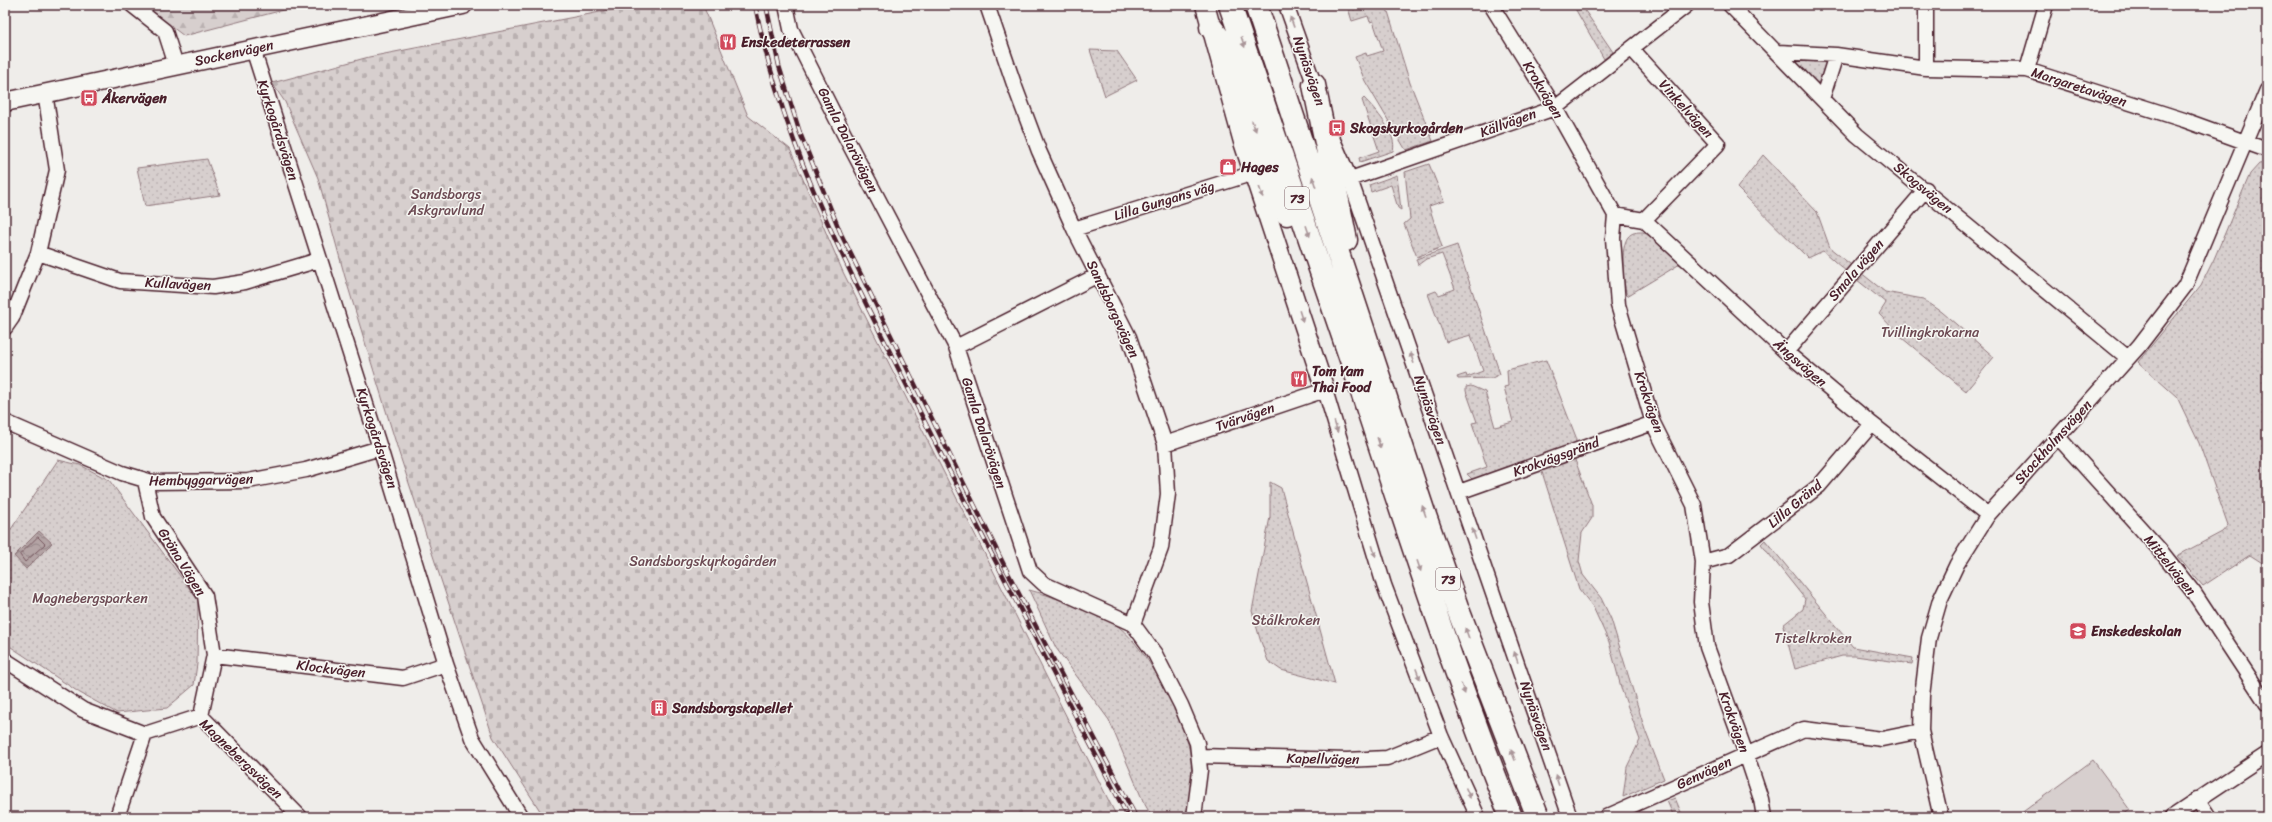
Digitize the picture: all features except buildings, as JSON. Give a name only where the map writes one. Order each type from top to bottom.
[{"type":"highway","name":"73","points":[[1230,5],[1309,233],[1457,674],[1511,817]]},
{"type":"highway","name":"Nynäsvägen","points":[[1256,5],[1366,339],[1457,607],[1538,817]]},
{"type":"highway","points":[[1211,27],[1224,45],[1337,348],[1362,392]]},
{"type":"highway","points":[[1314,85],[1366,339]]},
{"type":"street","points":[[132,5],[165,32],[173,50],[176,65]]},
{"type":"street","name":"Sockenvägen","points":[[5,102],[463,5]]},
{"type":"street","name":"Gamla Dalarövägen","points":[[786,5],[791,29],[844,134],[956,347],[1030,571],[1044,584],[1123,617],[1133,624],[1155,654],[1181,705],[1197,743],[1199,756],[1200,770],[1194,817]]},
{"type":"street","name":"Sandsborgsvägen","points":[[987,5],[1036,144],[1074,229],[1129,337],[1165,444],[1168,494],[1161,548],[1133,624]]},
{"type":"street","points":[[1205,5],[1254,173],[1325,390],[1384,585],[1441,736],[1478,817]]},
{"type":"street","name":"Nynäsvägen","points":[[1286,5],[1314,85],[1350,179],[1570,817]]},
{"type":"street","name":"Krokvägen","points":[[1491,5],[1555,108],[1614,215],[1614,246],[1618,305],[1653,423],[1694,506],[1703,562],[1701,602],[1707,647],[1746,754],[1761,799],[1764,817]]},
{"type":"street","name":"Källvägen","points":[[1350,179],[1555,108],[1687,5]]},
{"type":"street","name":"Skogsvägen","points":[[1730,5],[1778,52],[1822,100],[1856,134],[1926,189],[2128,358]]},
{"type":"street","points":[[1926,5],[1926,68]]},
{"type":"street","points":[[2028,70],[2046,5]]},
{"type":"street","name":"Kyrkogårdsvägen","points":[[253,49],[380,448],[446,664],[472,738],[521,817]]},
{"type":"street","name":"Vinkelvägen","points":[[1632,49],[1718,144],[1644,220]]},
{"type":"street","name":"Margaretavägen","points":[[1778,52],[1836,55],[1926,68],[2028,70],[2184,120],[2267,150]]},
{"type":"street","points":[[1822,100],[1836,55]]},
{"type":"street","name":"Stockholmsvägen","points":[[1941,817],[1921,731],[1922,696],[1929,638],[1940,600],[1957,564],[1988,515],[2128,358],[2185,286],[2267,90]]},
{"type":"street","points":[[5,328],[12,318],[38,253],[57,170],[46,93]]},
{"type":"street","name":"Lilla Gungans väg","points":[[1074,229],[1254,173]]},
{"type":"street","name":"Smala vägen","points":[[1786,352],[1926,189]]},
{"type":"street","points":[[1614,215],[1644,220]]},
{"type":"street","name":"Ängsvägen","points":[[1644,220],[1786,352],[1872,424],[1988,515]]},
{"type":"street","name":"Kullavägen","points":[[38,253],[120,281],[213,287],[245,282],[319,260]]},
{"type":"street","points":[[956,347],[1098,275]]},
{"type":"street","name":"Tvärvägen","points":[[1165,444],[1325,390]]},
{"type":"street","name":"Hembyggarvägen","points":[[5,422],[42,440],[144,481],[248,481],[306,470],[380,448]]},
{"type":"street","name":"Krokvägsgränd","points":[[1459,492],[1653,423]]},
{"type":"street","name":"Lilla Gränd","points":[[1703,562],[1729,555],[1819,486],[1872,424]]},
{"type":"street","name":"Mittelvägen","points":[[2058,437],[2160,550],[2194,593],[2267,704]]},
{"type":"street","name":"Gröna Vägen","points":[[144,481],[153,516],[205,596],[214,655],[201,716]]},
{"type":"street","name":"Klockvägen","points":[[214,655],[403,678],[446,664]]},
{"type":"street","points":[[5,660],[83,710],[145,734],[117,817]]},
{"type":"street","name":"Magnebergsvägen","points":[[145,734],[201,716],[300,817]]},
{"type":"street","name":"Genvägen","points":[[1606,817],[1804,729],[1882,738],[1921,731]]},
{"type":"street","name":"Kapellvägen","points":[[1199,756],[1346,760],[1387,758],[1441,736]]},
{"type":"street","points":[[2172,817],[2267,754]]},
{"type":"street","points":[[2197,799],[2209,817]]},
{"type":"green space","points":[[143,5],[302,5],[184,36]]},
{"type":"green space","name":"Sandsborgskyrkogården","points":[[636,5],[703,5],[748,116],[790,149],[843,272],[1117,817],[544,817],[493,737],[399,453],[345,277],[318,178],[285,102],[272,83],[369,57]]},
{"type":"green space","points":[[1347,5],[1386,5],[1410,83],[1433,141],[1406,150],[1404,147],[1365,81],[1355,57],[1366,53],[1367,56],[1383,51],[1373,21],[1370,22],[1368,16],[1352,21]]},
{"type":"green space","points":[[1573,5],[1581,5],[1613,52],[1604,59]]},
{"type":"green space","points":[[1090,50],[1117,51],[1137,80],[1105,96]]},
{"type":"green space","points":[[1797,58],[1827,60],[1820,84],[1817,84],[1796,63],[1795,60]]},
{"type":"green space","points":[[1364,98],[1389,130],[1394,145],[1393,151],[1360,162],[1359,158],[1379,151],[1362,100]]},
{"type":"green space","name":"Tvillingkrokarna","points":[[1763,155],[1817,212],[1830,248],[1885,292],[1923,299],[1942,312],[1994,357],[1966,391],[1902,338],[1879,314],[1886,303],[1823,251],[1808,258],[1737,188]]},
{"type":"green space","points":[[207,159],[220,195],[145,206],[137,168]]},
{"type":"green space","points":[[2267,163],[2267,566],[2250,555],[2203,586],[2177,556],[2222,532],[2228,525],[2199,443],[2177,397],[2138,362],[2201,285],[2214,259],[2250,174],[2259,164]]},
{"type":"green space","points":[[1429,164],[1444,201],[1429,206],[1442,247],[1417,257],[1404,224],[1410,219],[1405,172]]},
{"type":"green space","points":[[1397,175],[1401,210],[1398,208],[1391,185],[1371,192],[1369,185]]},
{"type":"green space","points":[[1643,232],[1651,237],[1680,264],[1627,296],[1624,283],[1623,266],[1625,242],[1631,234]]},
{"type":"green space","points":[[1457,245],[1500,374],[1492,378],[1458,379],[1457,377],[1466,374],[1467,377],[1483,371],[1471,335],[1446,342],[1428,294],[1436,291],[1439,295],[1455,289],[1442,254],[1426,259],[1418,265],[1416,259]]},
{"type":"green space","points":[[1546,360],[1576,437],[1575,460],[1592,505],[1592,518],[1582,533],[1579,561],[1583,575],[1601,598],[1611,619],[1645,730],[1664,779],[1623,797],[1627,767],[1640,740],[1622,691],[1609,642],[1593,607],[1579,589],[1542,472],[1532,458],[1473,480],[1467,474],[1487,467],[1472,423],[1477,422],[1466,387],[1471,386],[1485,392],[1495,427],[1513,422],[1504,387],[1508,386],[1507,370]]},
{"type":"green space","name":"Magnebergsparken","points":[[58,460],[80,465],[109,480],[198,600],[197,664],[194,685],[167,708],[117,713],[80,693],[5,643],[5,538]]},
{"type":"green space","name":"Stålkroken","points":[[1270,482],[1281,488],[1335,684],[1281,670],[1268,661],[1260,639],[1252,611],[1270,517]]},
{"type":"green space","name":"Tistelkroken","points":[[1765,540],[1853,647],[1913,658],[1912,664],[1855,656],[1842,656],[1795,669],[1783,625],[1803,609],[1805,599],[1761,544]]},
{"type":"green space","points":[[1029,590],[1063,601],[1114,624],[1130,638],[1142,652],[1174,707],[1188,744],[1192,774],[1191,796],[1187,817],[1152,817],[1143,801],[1109,720],[1056,648]]},
{"type":"green space","points":[[2093,760],[2130,810],[2120,817],[2016,817]]},
{"type":"green space","points":[[1675,798],[1683,817],[1674,817],[1667,801]]},
{"type":"water","points":[[39,531],[52,543],[26,569],[14,556]]},
{"type":"railway","points":[[755,5],[767,56],[782,106],[818,202],[839,248],[962,496],[1128,817]]},
{"type":"railway","points":[[766,5],[779,66],[800,133],[841,234],[1007,571],[1136,817]]},
{"type":"place","name":"Enskedeterrassen","points":[[728,42]]},
{"type":"place","name":"Åkervägen","points":[[89,98]]},
{"type":"place","name":"Skogskyrkogården","points":[[1337,128]]},
{"type":"place","name":"Hages","points":[[1228,167]]},
{"type":"place","name":"Tom Yam Thai Food","points":[[1299,379]]},
{"type":"place","name":"Enskedeskolan","points":[[2078,631]]},
{"type":"place","name":"Sandsborgskapellet","points":[[659,708]]},
{"type":"park label","name":"Sandsborgs Askgravlund","points":[[446,202]]}]
